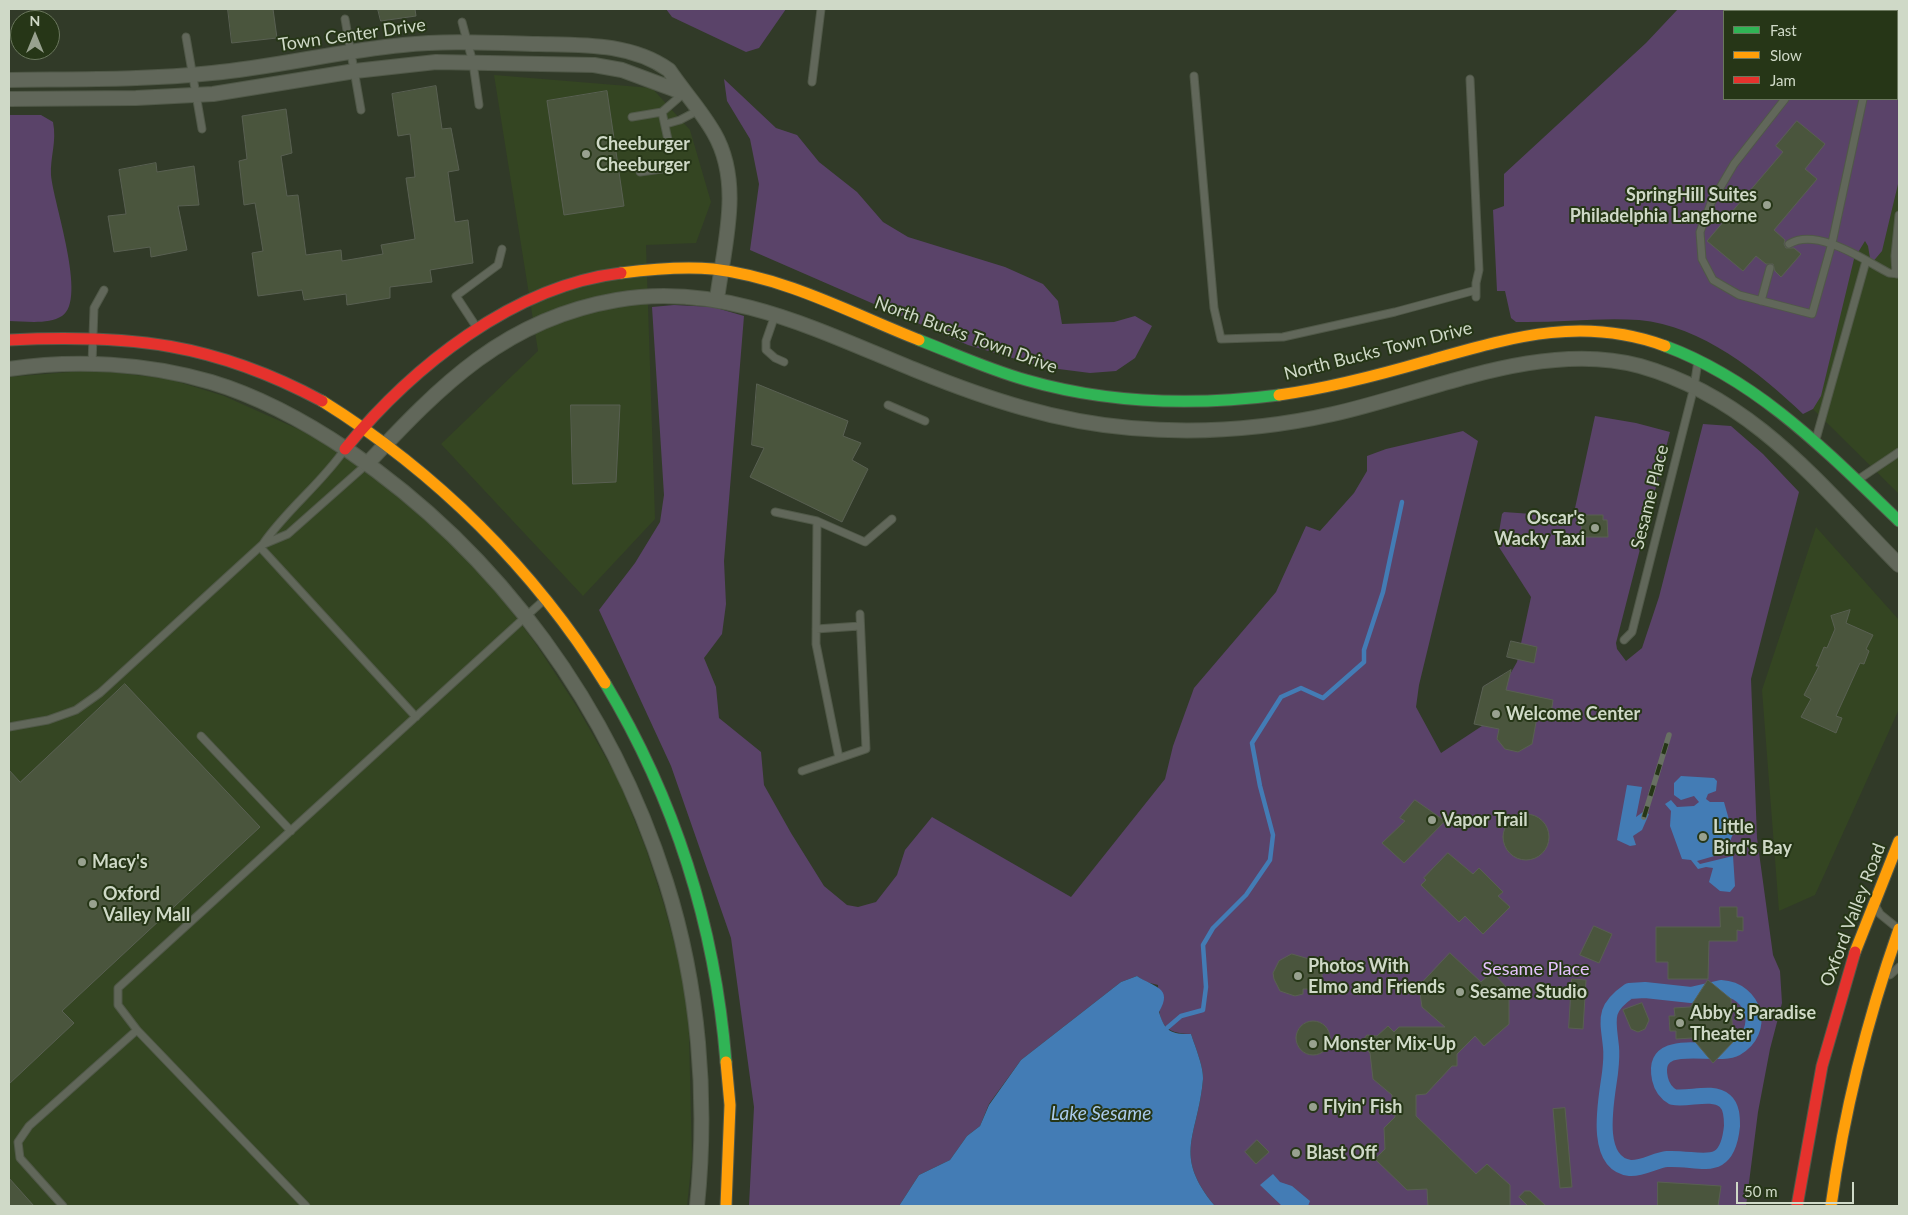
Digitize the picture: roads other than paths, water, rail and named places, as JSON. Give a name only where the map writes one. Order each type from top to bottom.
[{"type":"street","name":"Town Center Drive","points":[[9,80],[194,75],[402,45],[469,43],[591,45],[617,48],[659,63],[669,70],[715,134],[728,174],[730,196],[716,299]]},
{"type":"street","name":"Town Center Drive","points":[[9,99],[197,95],[295,82],[355,71],[428,63],[594,66],[622,70],[684,93]]},
{"type":"street","name":"North Bucks Town Drive","points":[[345,449],[362,427],[416,377],[477,328],[534,295],[573,280],[623,271],[665,267],[747,275],[795,289],[856,315],[1026,380],[1087,395],[1127,400],[1190,403],[1280,396],[1324,387],[1479,345],[1540,333],[1577,330],[1615,333],[1652,342],[1698,358],[1742,382],[1763,396],[1816,442],[1899,521]]},
{"type":"street","points":[[368,464],[433,395],[461,371],[495,347],[564,313],[618,300],[664,295],[716,299],[775,315],[992,399],[1043,414],[1092,424],[1132,428],[1242,430],[1261,428],[1330,415],[1518,364],[1551,360],[1608,360],[1638,366],[1694,387],[1734,408],[1756,424],[1778,443],[1899,565]]},
{"type":"street","points":[[9,340],[48,337],[93,338],[164,344],[236,362],[294,386],[362,427],[422,472],[468,512],[500,545],[546,598],[608,684],[638,736],[665,795],[696,885],[712,948],[728,1052],[731,1124],[726,1206]]},
{"type":"street","points":[[9,369],[62,363],[92,364],[177,374],[213,383],[261,401],[293,416],[368,464],[451,532],[476,558],[525,616],[579,691],[606,736],[641,813],[666,883],[684,947],[696,1018],[703,1143],[697,1206]]},
{"type":"street","name":"Oxford Valley Road","points":[[1797,1206],[1811,1112],[1830,1030],[1873,902],[1899,841]]},
{"type":"street","points":[[1831,1206],[1846,1110],[1878,991],[1899,929]]},
{"type":"lane","points":[[812,82],[821,9]]},
{"type":"lane","points":[[345,19],[362,110]]},
{"type":"lane","points":[[462,22],[469,43],[479,105]]},
{"type":"lane","points":[[186,37],[202,129]]},
{"type":"lane","points":[[1194,76],[1214,308],[1221,339],[1283,337],[1441,300],[1476,294],[1479,270],[1470,80]]},
{"type":"lane","points":[[632,117],[662,112],[684,93]]},
{"type":"lane","points":[[1784,100],[1734,164],[1712,203],[1700,232],[1702,260],[1713,280],[1739,295],[1812,314],[1832,243],[1863,100]]},
{"type":"lane","points":[[666,124],[680,120],[699,110]]},
{"type":"lane","points":[[662,112],[670,149]]},
{"type":"lane","points":[[640,172],[676,167]]},
{"type":"lane","points":[[1789,244],[1799,238],[1832,243],[1889,273],[1898,274],[1895,256],[1899,215]]},
{"type":"lane","points":[[477,328],[456,296],[498,265],[502,249]]},
{"type":"lane","points":[[1816,442],[1866,261]]},
{"type":"lane","points":[[1761,300],[1770,268]]},
{"type":"lane","points":[[92,364],[94,308],[104,290]]},
{"type":"lane","points":[[775,315],[766,341],[766,350],[775,358],[784,362]]},
{"type":"lane","name":"Sesame Place","points":[[1624,640],[1632,632],[1694,387],[1698,358]]},
{"type":"lane","points":[[888,405],[924,421]]},
{"type":"lane","points":[[9,727],[48,720],[76,710],[100,692],[261,546],[276,525],[328,472],[345,449]]},
{"type":"lane","points":[[1857,481],[1899,452]]},
{"type":"lane","points":[[261,546],[288,534],[368,464]]},
{"type":"lane","points":[[775,512],[817,521],[864,542],[892,519]]},
{"type":"lane","points":[[817,521],[816,644],[839,758]]},
{"type":"lane","points":[[261,546],[416,718]]},
{"type":"lane","points":[[306,1206],[137,1030],[118,1005],[118,988],[546,598]]},
{"type":"lane","points":[[802,771],[866,749],[860,614]]},
{"type":"lane","points":[[816,629],[860,626]]},
{"type":"lane","points":[[202,736],[291,831]]},
{"type":"lane","points":[[1873,902],[1880,914],[1899,929]]},
{"type":"lane","points":[[1878,991],[1890,974],[1899,967]]},
{"type":"lane","points":[[63,1206],[20,1158],[18,1142],[29,1126],[137,1030]]},
{"type":"water","name":"Little Bird's Bay","points":[[1681,776],[1714,778],[1717,781],[1716,791],[1708,794],[1706,799],[1710,802],[1724,802],[1733,834],[1725,853],[1697,861],[1700,864],[1733,856],[1735,886],[1730,892],[1720,891],[1709,882],[1713,868],[1698,869],[1691,860],[1682,859],[1670,826],[1671,811],[1665,804],[1671,800],[1677,807],[1694,806],[1699,802],[1694,796],[1681,800],[1674,795],[1674,783]]},
{"type":"water","points":[[1627,785],[1642,787],[1636,817],[1643,812],[1649,814],[1642,830],[1633,836],[1636,845],[1630,846],[1617,840]]},
{"type":"water","name":"Lake Sesame","points":[[1137,976],[1160,989],[1163,993],[1163,1004],[1159,1012],[1166,1028],[1178,1033],[1191,1034],[1197,1051],[1203,1079],[1193,1131],[1191,1158],[1194,1172],[1202,1188],[1215,1206],[899,1206],[919,1175],[950,1160],[967,1136],[980,1126],[989,1105],[1021,1060],[1121,982]]},
{"type":"water","points":[[1273,1174],[1280,1182],[1292,1186],[1310,1201],[1308,1206],[1282,1206],[1260,1185]]},
{"type":"waterway","points":[[1167,1028],[1181,1016],[1203,1010],[1206,987],[1203,945],[1213,928],[1246,895],[1270,860],[1273,835],[1260,786],[1252,743],[1281,697],[1301,688],[1323,698],[1364,662],[1364,650],[1383,592],[1402,502]]},
{"type":"waterway","points":[[1721,988],[1733,990],[1749,1003],[1753,1022],[1751,1032],[1745,1041],[1736,1048],[1727,1051],[1687,1050],[1665,1056],[1660,1065],[1660,1079],[1666,1092],[1673,1097],[1714,1096],[1727,1103],[1731,1113],[1732,1126],[1725,1152],[1718,1158],[1710,1160],[1667,1159],[1635,1168],[1618,1163],[1610,1154],[1606,1142],[1605,1128],[1611,1060],[1609,1022],[1611,1009],[1629,991],[1645,990],[1691,995],[1721,988]]},
{"type":"railway","points":[[1644,817],[1669,735]]},
{"type":"place","name":"Cheeburger Cheeburger","points":[[586,154]]},
{"type":"place","name":"SpringHill Suites Philadelphia Langhorne","points":[[1767,205]]},
{"type":"place","name":"Oscar's Wacky Taxi","points":[[1595,528]]},
{"type":"place","name":"Welcome Center","points":[[1496,714]]},
{"type":"place","name":"Vapor Trail","points":[[1432,820]]},
{"type":"place","name":"Little Bird's Bay","points":[[1703,837]]},
{"type":"place","name":"Macy's","points":[[82,862]]},
{"type":"place","name":"Oxford Valley Mall","points":[[93,904]]},
{"type":"place","name":"Photos With Elmo and Friends","points":[[1298,976]]},
{"type":"place","name":"Sesame Studio","points":[[1460,992]]},
{"type":"place","name":"Abby's Paradise Theater","points":[[1680,1023]]},
{"type":"place","name":"Monster Mix-Up","points":[[1313,1044]]},
{"type":"place","name":"Flyin' Fish","points":[[1313,1107]]},
{"type":"place","name":"Blast Off","points":[[1296,1153]]}]
